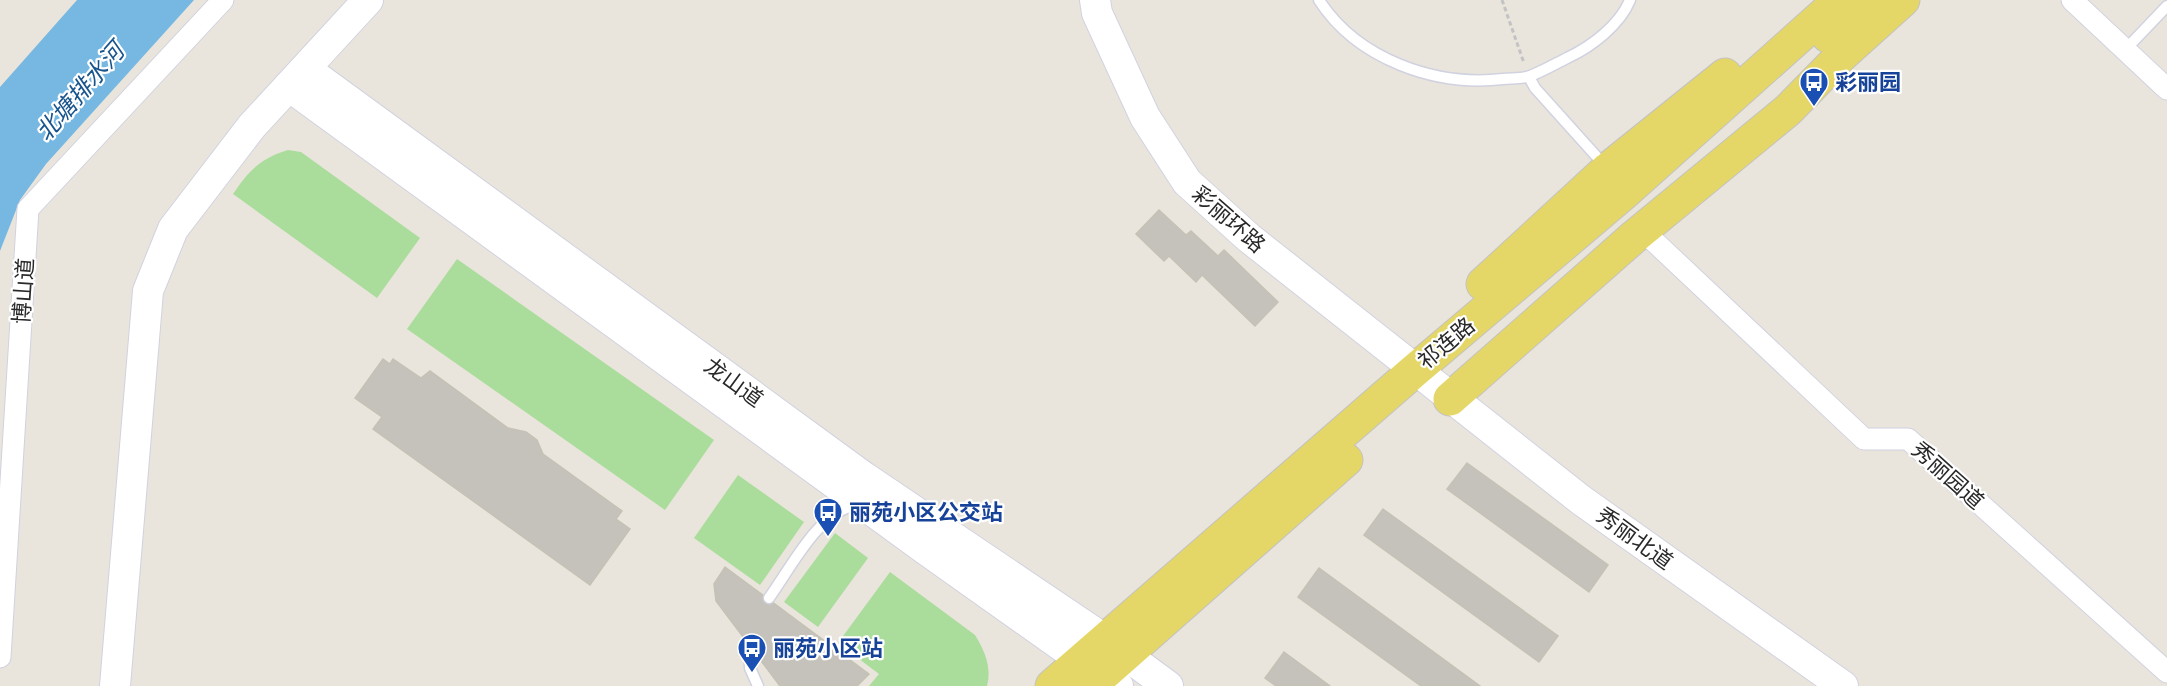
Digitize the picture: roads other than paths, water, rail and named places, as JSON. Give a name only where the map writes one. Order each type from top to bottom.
[{"type":"main road","points":[[115,686],[148,291],[173,229],[252,126],[368,0]]},
{"type":"main road","name":"彩丽环路","points":[[1095,0],[1097,13],[1145,117],[1187,182],[1249,238],[1424,378]]},
{"type":"main road","points":[[1424,378],[1503,267],[1608,169],[1716,83],[1810,0]]},
{"type":"main road","name":"祁连路","points":[[1052,686],[1104,667],[1424,378],[1623,194],[1840,0]]},
{"type":"main road","name":"祁连路","points":[[1424,378],[1870,0]]},
{"type":"main road","points":[[1424,378],[1642,230],[1788,110],[1843,54],[1903,0]]},
{"type":"main road","name":"龙山道","points":[[298,78],[866,505],[1104,667],[1168,686]]},
{"type":"main road","name":"龙山道","points":[[298,78],[864,477],[1104,667]]},
{"type":"main road","name":"秀丽北道","points":[[1424,378],[1581,500],[1843,686]]},
{"type":"street","name":"博山道","points":[[0,657],[28,209],[223,0]]},
{"type":"street","points":[[2072,0],[2167,89]]},
{"type":"street","name":"秀丽园道","points":[[1642,230],[1864,439],[1908,439],[2167,672]]},
{"type":"lane","points":[[1319,0],[1348,33],[1391,61],[1429,76],[1482,82],[1529,76],[1581,52],[1605,33],[1630,0]]},
{"type":"lane","points":[[2125,50],[2167,6]]},
{"type":"lane","points":[[1529,76],[1535,88],[1608,169]]},
{"type":"lane","points":[[769,598],[832,514],[849,506],[866,505]]},
{"type":"lane","points":[[749,649],[750,668],[758,686]]},
{"type":"water","name":"北塘排水河","points":[[77,0],[194,0],[46,164],[20,200],[0,251],[0,87]]},
{"type":"place","name":"彩丽园","points":[[1814,108]]},
{"type":"place","name":"丽苑小区公交站","points":[[828,538]]},
{"type":"place","name":"丽苑小区站","points":[[752,674]]}]
